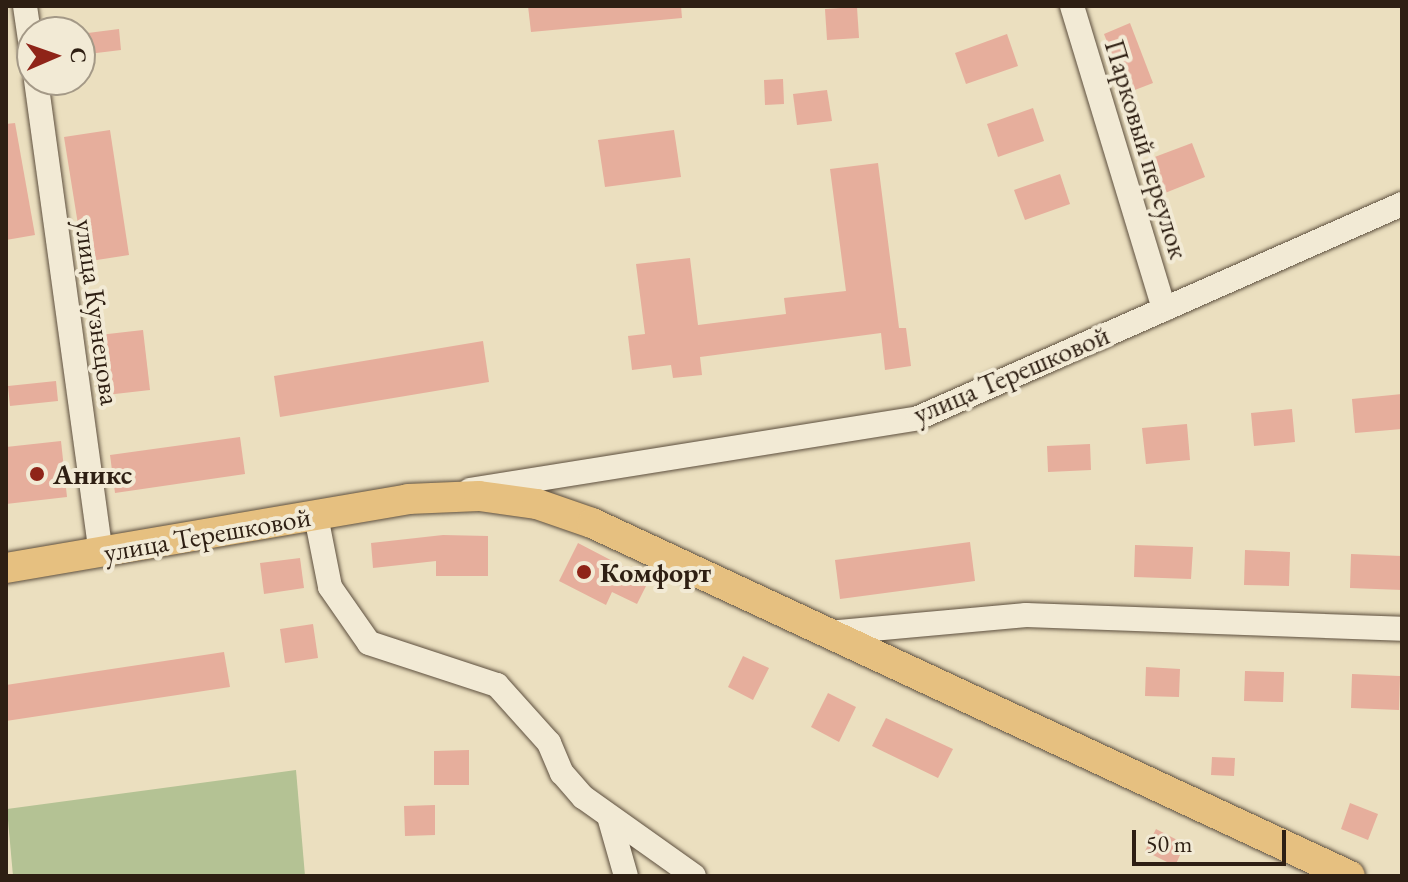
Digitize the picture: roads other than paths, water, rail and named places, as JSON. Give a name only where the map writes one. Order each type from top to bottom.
[{"type":"main road","name":"улица Терешковой","points":[[6,568],[408,499],[479,496],[537,504],[592,523],[1350,876]]},
{"type":"street","name":"Парковый переулок","points":[[1072,6],[1164,309]]},
{"type":"street","name":"улица Кузнецова","points":[[38,96],[101,552]]},
{"type":"street","name":"улица Терешковой","points":[[408,499],[918,418],[1402,204]]},
{"type":"street","points":[[316,516],[330,587],[369,643],[497,685],[549,743],[562,773],[583,797],[610,820],[694,876]]},
{"type":"street","points":[[828,633],[1026,615],[1402,629]]},
{"type":"street","points":[[610,820],[626,876]]},
{"type":"place","name":"Аникс","points":[[37,474]]},
{"type":"place","name":"Комфорт","points":[[584,572]]}]
